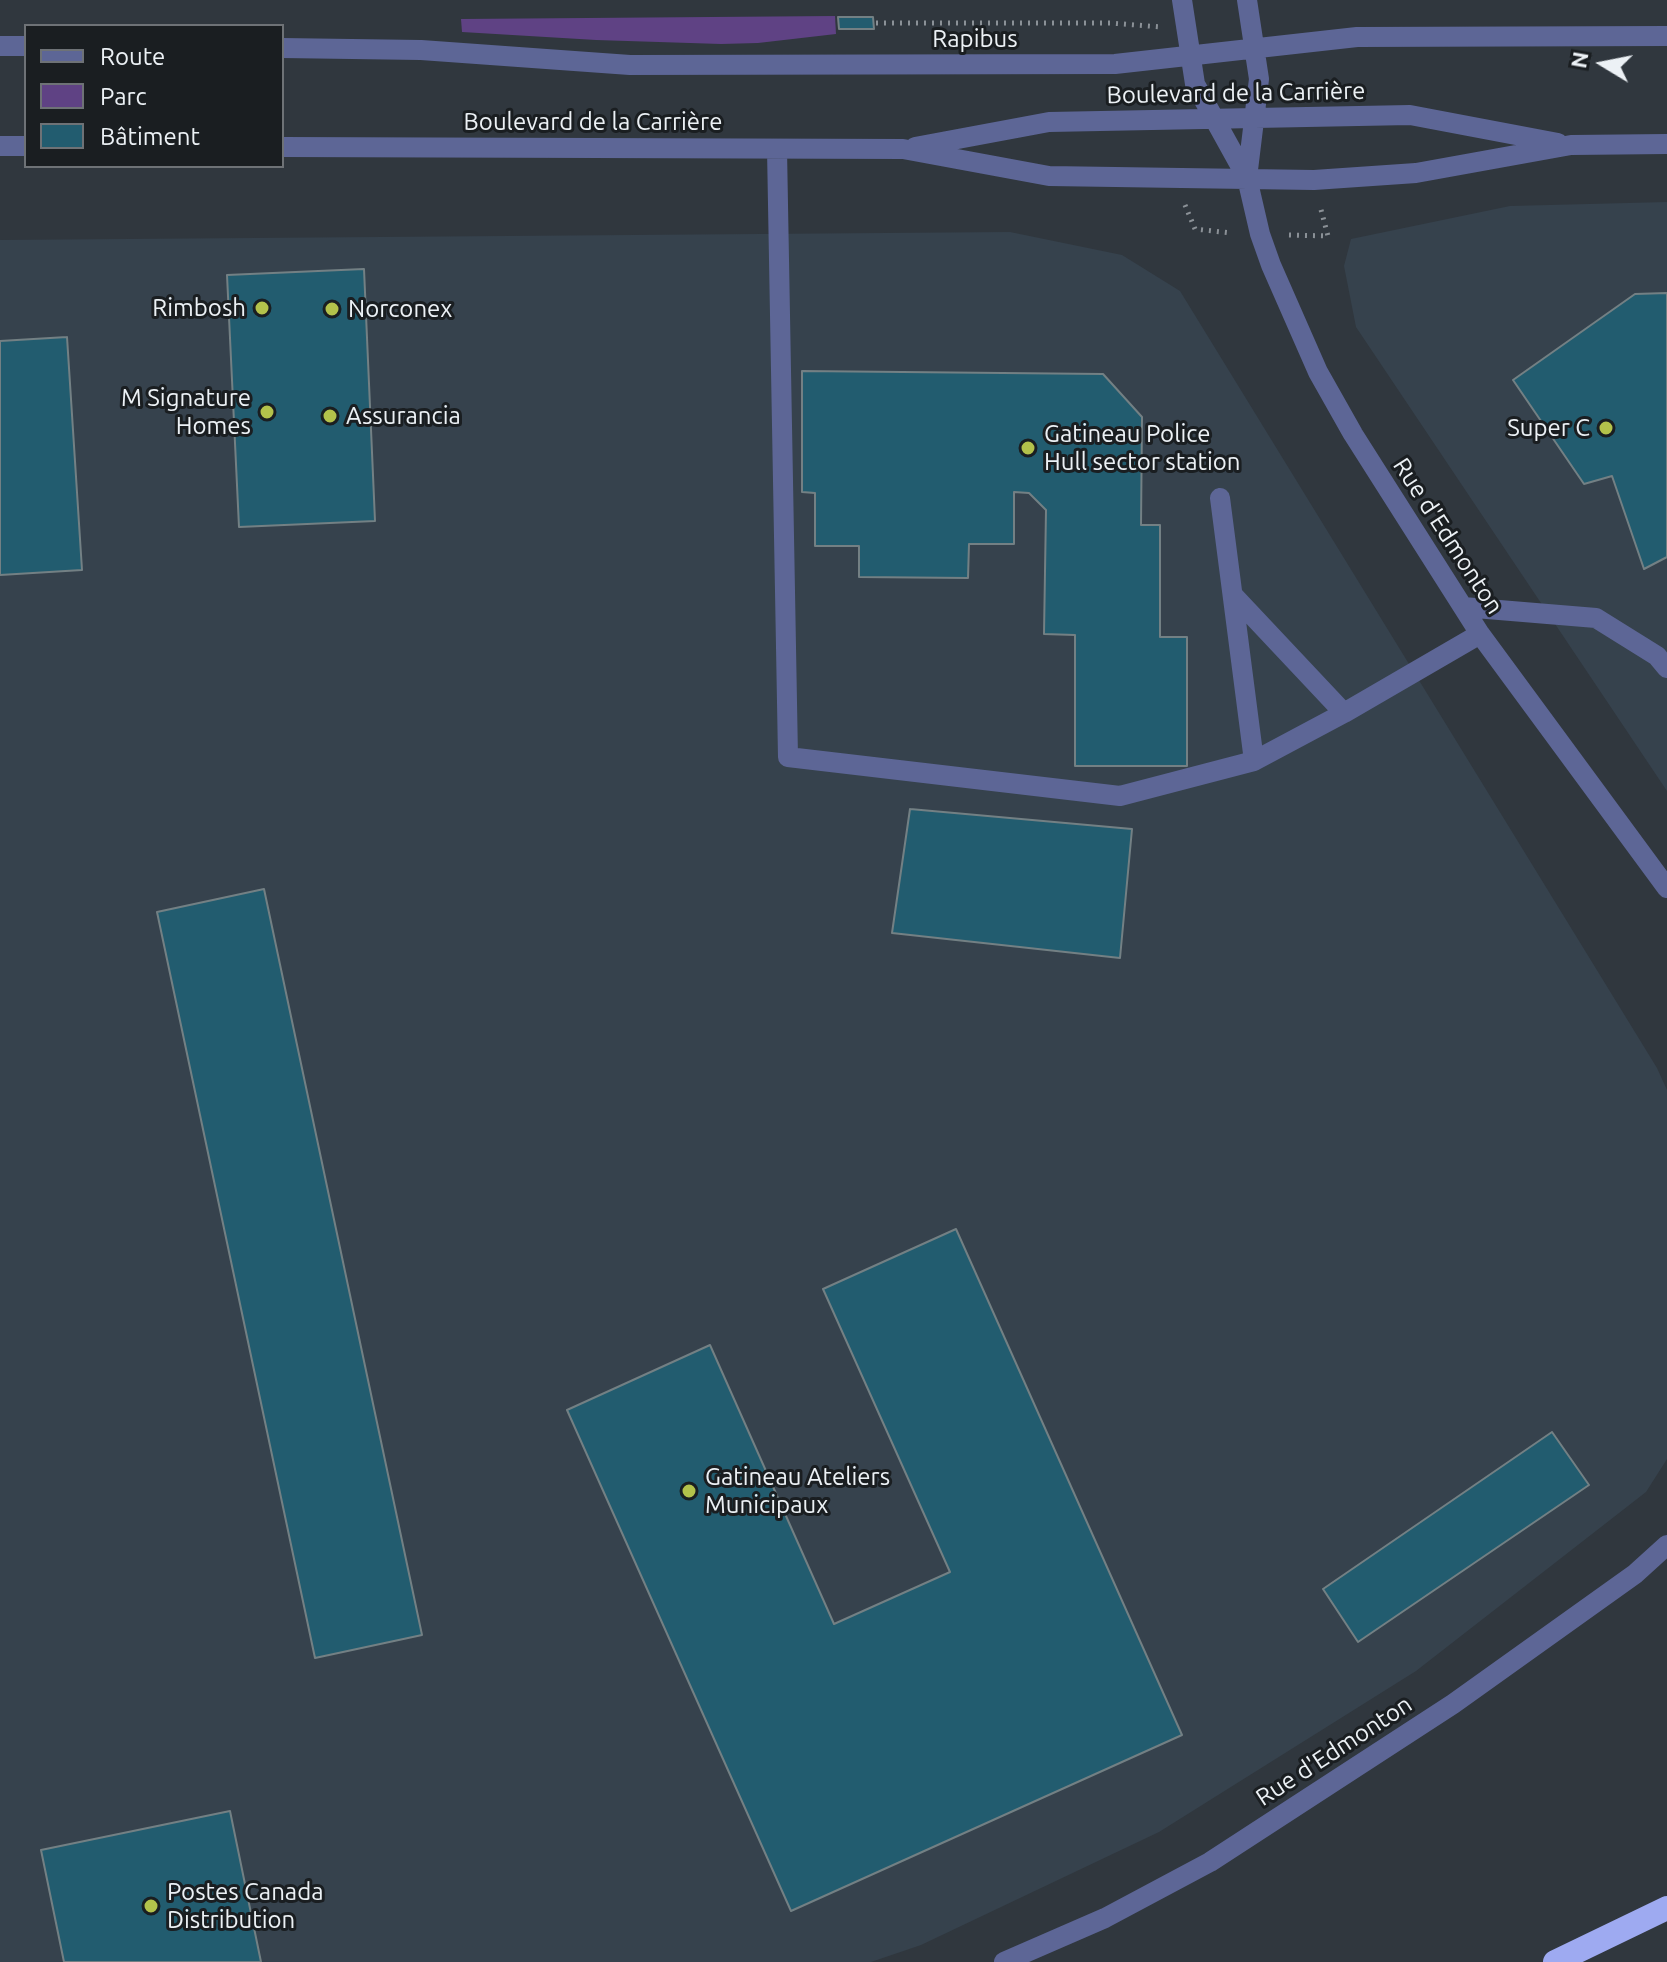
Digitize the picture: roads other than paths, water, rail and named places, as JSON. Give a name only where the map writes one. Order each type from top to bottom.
[{"type":"highway","points":[[1555,1962],[1667,1908]]},
{"type":"street","points":[[1182,0],[1195,84],[1247,178]]},
{"type":"street","points":[[1247,0],[1259,79],[1247,178]]},
{"type":"street","name":"Rapibus","points":[[284,48],[421,50],[561,62],[718,66],[1115,64],[1357,37],[1667,36]]},
{"type":"street","points":[[0,46],[24,46]]},
{"type":"street","name":"Boulevard de la Carrière","points":[[903,149],[1049,122],[1410,115],[1571,145]]},
{"type":"street","name":"Boulevard de la Carrière","points":[[284,147],[903,149],[1049,176],[1314,180],[1416,173],[1571,145],[1667,144]]},
{"type":"street","points":[[0,146],[24,146]]},
{"type":"street","points":[[777,149],[788,757],[1120,796],[1254,761],[1480,634]]},
{"type":"street","name":"Rue d'Edmonton","points":[[1247,178],[1271,265],[1318,372],[1353,434],[1480,634],[1667,888]]},
{"type":"street","points":[[1220,498],[1254,761]]},
{"type":"street","points":[[1233,595],[1344,713]]},
{"type":"street","points":[[1463,607],[1596,618],[1657,656],[1667,668]]},
{"type":"street","name":"Rue d'Edmonton","points":[[1004,1962],[1105,1918],[1210,1862],[1453,1704],[1635,1574],[1667,1545]]},
{"type":"place","name":"Rimbosh","points":[[262,308]]},
{"type":"place","name":"Norconex","points":[[332,309]]},
{"type":"place","name":"M Signature Homes","points":[[267,412]]},
{"type":"place","name":"Assurancia","points":[[330,416]]},
{"type":"place","name":"Super C","points":[[1606,428]]},
{"type":"place","name":"Gatineau Police Hull sector station","points":[[1028,448]]},
{"type":"place","name":"Gatineau Ateliers Municipaux","points":[[689,1491]]},
{"type":"place","name":"Postes Canada Distribution","points":[[151,1906]]}]
